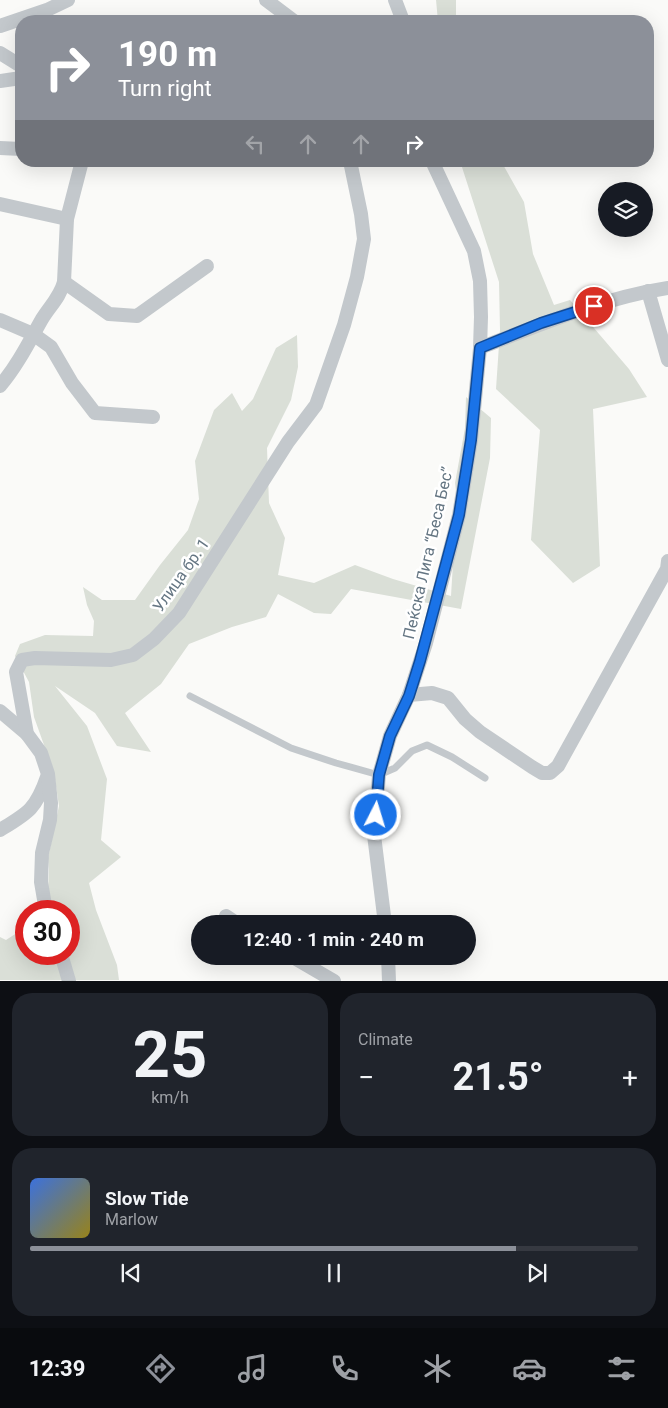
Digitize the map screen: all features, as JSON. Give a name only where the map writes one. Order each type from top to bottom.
[{"type":"street","points":[[32,15],[68,0]]},
{"type":"street","points":[[266,0],[286,15]]},
{"type":"street","points":[[395,0],[401,15]]},
{"type":"street","points":[[0,26],[15,22]]},
{"type":"street","points":[[0,53],[15,62]]},
{"type":"street","points":[[0,81],[15,79]]},
{"type":"street","points":[[0,148],[15,149]]},
{"type":"street","points":[[0,386],[11,373],[33,334],[57,298],[64,282],[67,219],[80,167]]},
{"type":"street","name":"Улица бр. 1","points":[[44,900],[42,882],[42,853],[50,820],[51,803],[48,774],[41,753],[27,734],[16,672],[22,660],[35,658],[111,660],[133,655],[154,640],[179,613],[288,442],[316,405],[344,325],[358,277],[364,239],[351,167]]},
{"type":"street","name":"Пеќска Лига “Беса Бес”","points":[[384,915],[374,835],[379,775],[390,736],[409,696],[428,634],[459,515],[471,440],[480,348],[480,282],[474,250],[435,167]]},
{"type":"street","points":[[0,204],[67,219]]},
{"type":"street","points":[[64,282],[109,314],[137,316],[207,266]]},
{"type":"street","points":[[480,348],[541,323],[612,300],[668,288]]},
{"type":"street","points":[[648,291],[668,360]]},
{"type":"street","points":[[0,320],[33,334],[51,347],[72,383],[95,413],[152,417]]},
{"type":"street","points":[[409,696],[432,693],[448,698],[465,719],[480,732],[542,773],[550,773],[558,766],[668,567]]},
{"type":"street","points":[[0,711],[27,734]]},
{"type":"street","points":[[0,830],[32,809],[42,791],[48,774]]},
{"type":"street","points":[[64,965],[69,980]]},
{"type":"street","points":[[307,965],[334,980]]},
{"type":"street","points":[[388,965],[389,980]]},
{"type":"lane","points":[[190,696],[291,748],[379,775],[395,768],[412,751],[427,745],[452,757],[485,778]]},
{"type":"shaded area","points":[[436,0],[456,0],[456,15],[437,15]]},
{"type":"shaded area","points":[[462,167],[504,167],[524,202],[533,254],[554,305],[570,300],[629,369],[647,397],[593,409],[600,566],[573,583],[531,540],[540,430],[496,389],[500,330],[499,282]]},
{"type":"shaded area","points":[[297,335],[298,367],[291,400],[267,448],[269,503],[285,538],[278,575],[314,583],[355,565],[393,579],[451,596],[453,563],[460,525],[455,483],[465,428],[466,397],[491,418],[490,458],[461,609],[351,589],[331,614],[314,613],[278,594],[266,617],[232,627],[189,644],[161,684],[125,713],[151,752],[117,746],[95,713],[55,686],[87,726],[107,779],[101,840],[121,857],[89,883],[96,910],[117,965],[119,980],[0,980],[0,937],[6,940],[15,934],[15,965],[80,965],[80,900],[48,900],[48,858],[59,806],[54,773],[34,717],[29,682],[15,656],[20,644],[45,635],[93,636],[94,621],[87,605],[83,587],[102,600],[135,600],[188,530],[199,499],[195,461],[214,410],[232,393],[242,411],[253,399],[276,348]]},
{"type":"route","points":[[376,815],[379,775],[390,736],[409,696],[426,643],[459,515],[471,440],[480,348],[541,323],[594,306]]}]
